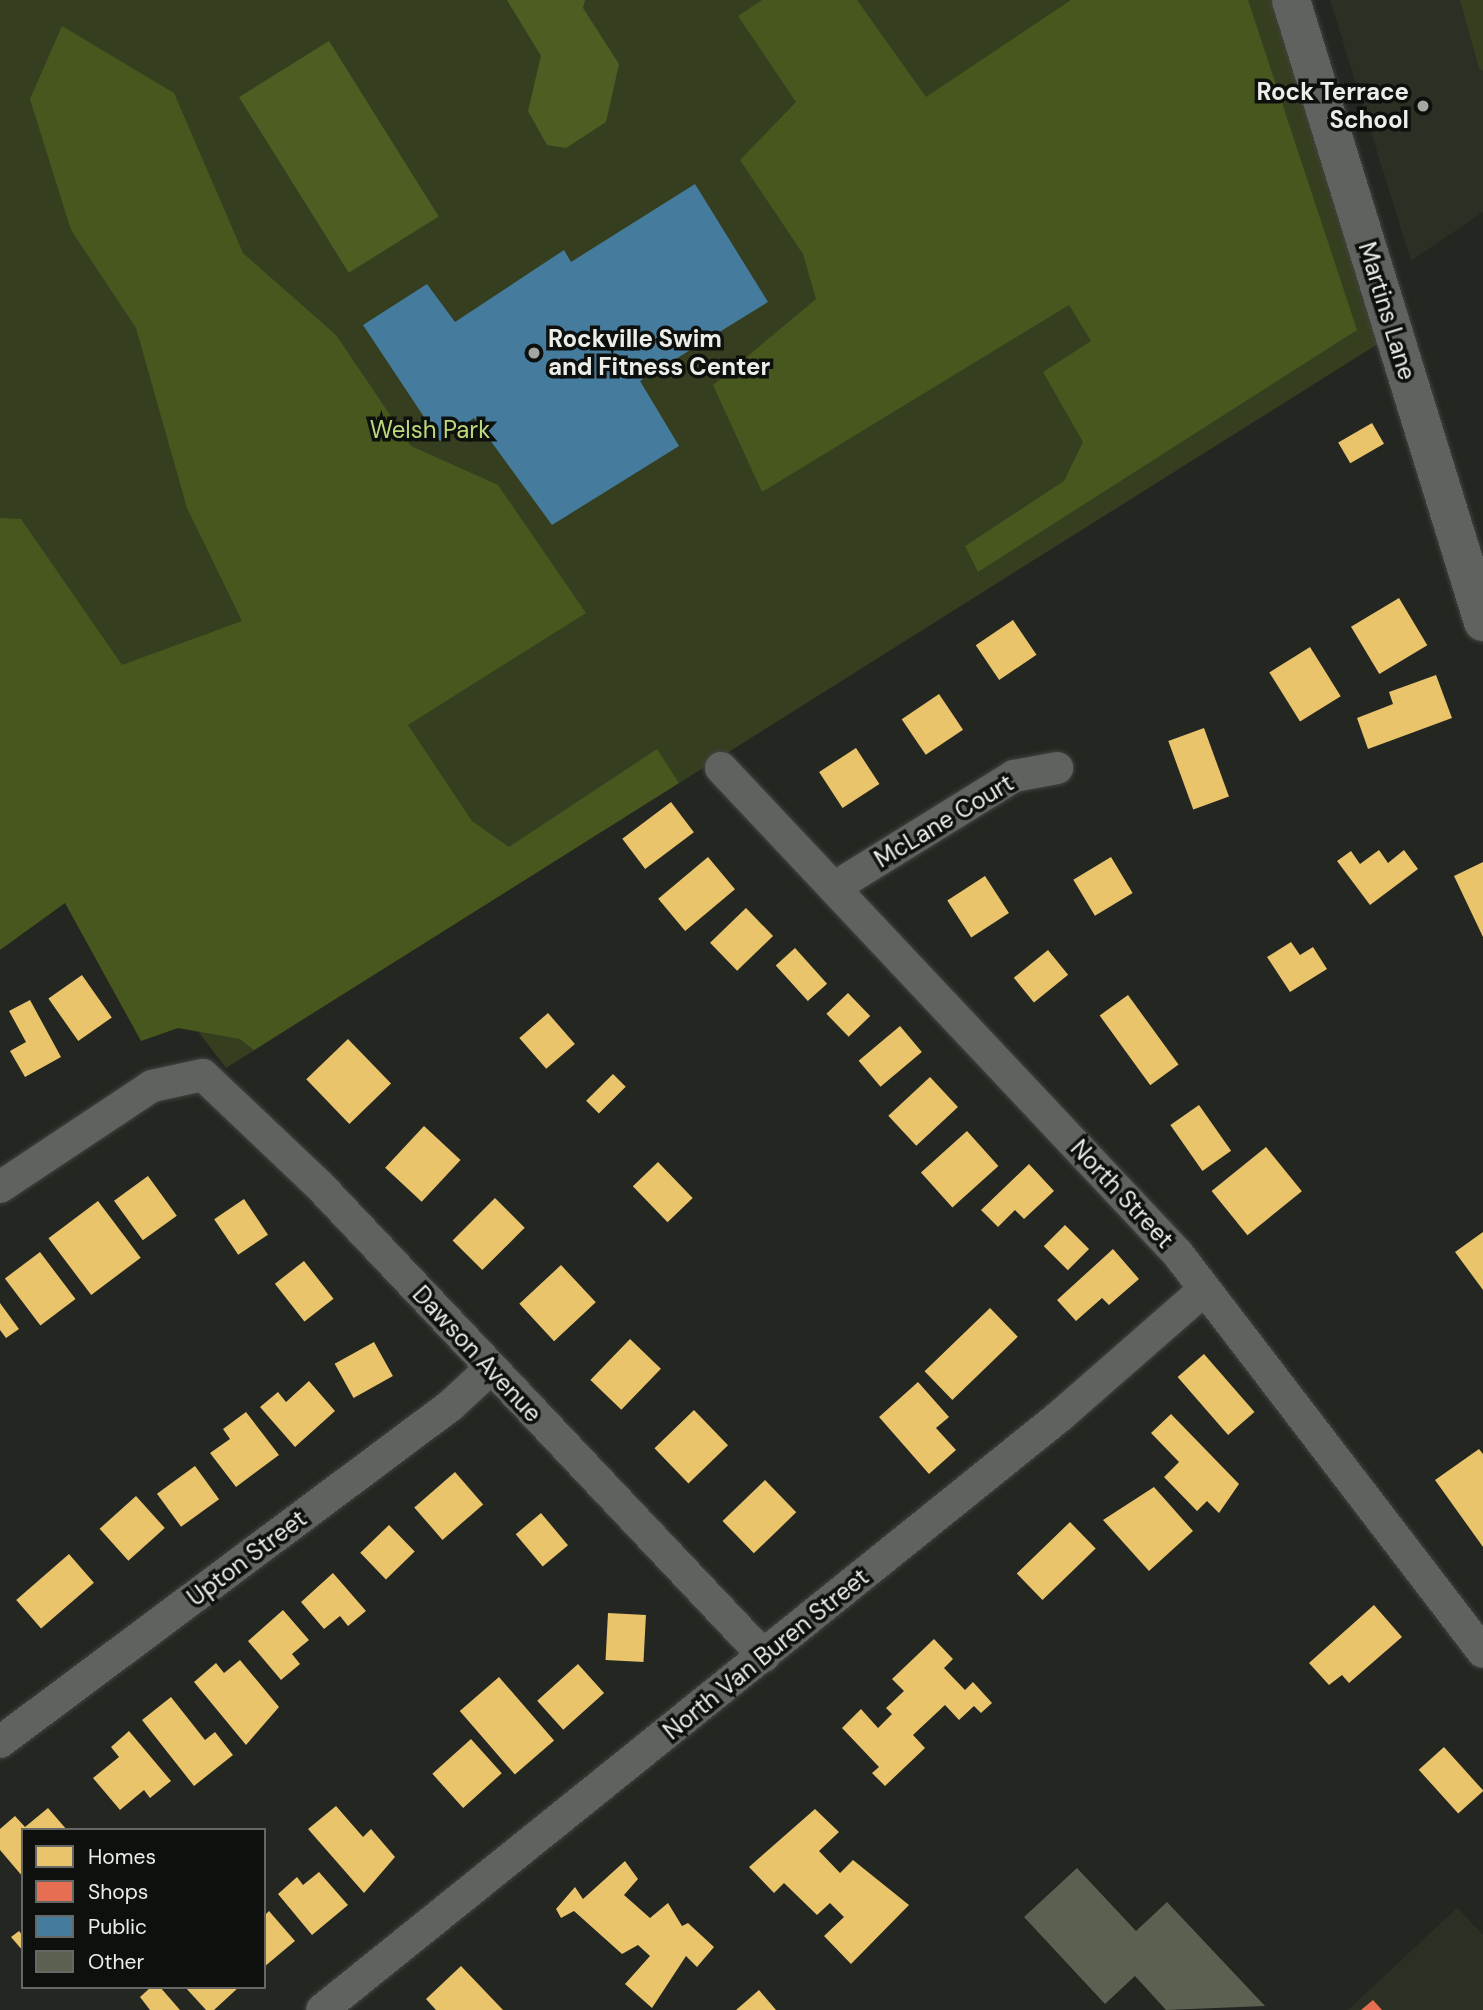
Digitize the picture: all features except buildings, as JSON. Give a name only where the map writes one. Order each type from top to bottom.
[{"type":"street","name":"Martins Lane","points":[[1291,0],[1483,622]]},
{"type":"street","name":"North Street","points":[[721,768],[1178,1254],[1483,1652]]},
{"type":"street","name":"McLane Court","points":[[835,887],[1014,776],[1057,768]]},
{"type":"street","name":"Dawson Avenue","points":[[0,1187],[152,1086],[178,1076],[203,1075],[319,1185],[764,1656]]},
{"type":"street","name":"North Van Buren Street","points":[[323,2010],[1060,1416],[1204,1290]]},
{"type":"street","name":"Upton Street","points":[[0,1742],[450,1406],[490,1369]]},
{"type":"shaded area","points":[[507,0],[585,0],[583,8],[619,64],[606,122],[566,148],[547,145],[528,111],[541,56]]},
{"type":"shaded area","points":[[762,0],[857,0],[926,97],[1071,0],[1248,0],[1357,330],[978,572],[965,546],[1064,481],[1083,442],[1043,372],[1091,341],[1069,305],[762,492],[713,385],[816,299],[803,254],[740,160],[796,102],[738,16]]},
{"type":"shaded area","name":"Rock Terrace School","points":[[1330,0],[1483,0],[1483,212],[1411,261]]},
{"type":"shaded area","points":[[62,26],[174,93],[243,253],[336,335],[411,446],[498,485],[586,613],[408,725],[472,821],[509,847],[657,749],[679,783],[254,1050],[240,1039],[178,1028],[141,1041],[65,903],[0,950],[0,518],[21,519],[122,665],[242,621],[187,508],[136,328],[71,230],[30,99]]},
{"type":"shaded area","points":[[329,41],[439,217],[349,273],[239,97]]},
{"type":"shaded area","points":[[1457,1908],[1483,1935],[1483,2010],[1348,2010]]},
{"type":"green space","name":"Welsh Park","points":[[0,0],[1274,0],[1384,340],[226,1068],[0,771]]},
{"type":"green space","points":[[1460,0],[1483,0],[1483,71],[1479,68]]},
{"type":"place","name":"Rock Terrace School","points":[[1423,106]]},
{"type":"place","name":"Rockville Swim and Fitness Center","points":[[534,353]]}]
